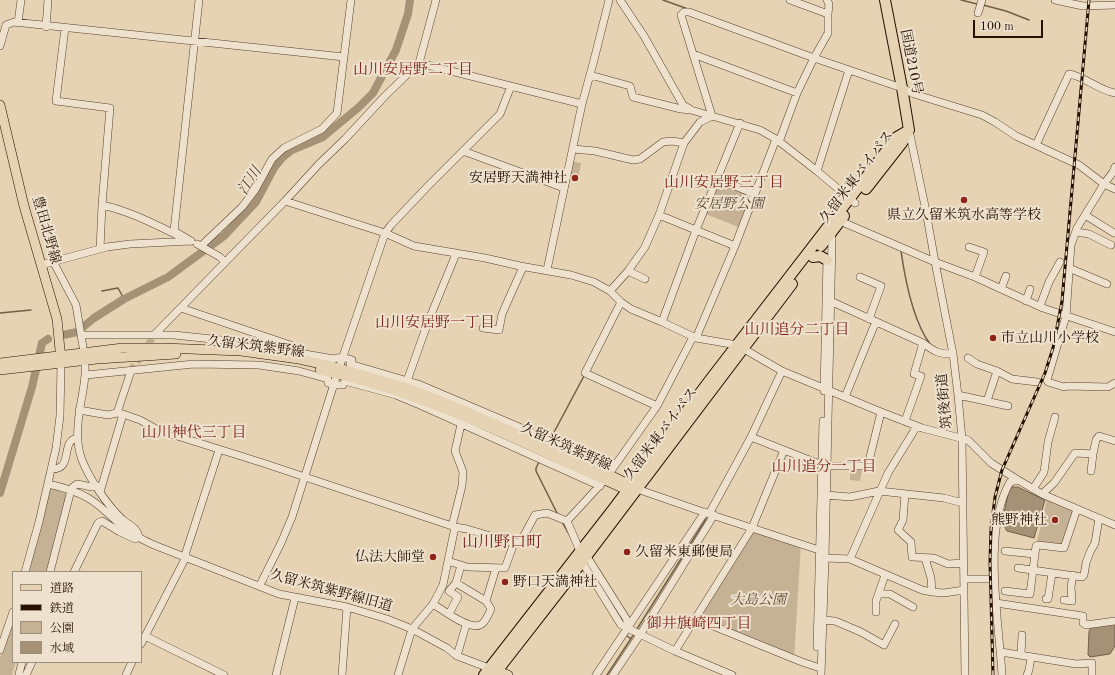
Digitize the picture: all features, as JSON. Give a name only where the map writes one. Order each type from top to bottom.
[{"type":"highway","name":"国道210号","points":[[885,0],[902,88],[908,130]]},
{"type":"highway","name":"久留米東バイパス","points":[[491,672],[582,556],[740,346],[852,201],[902,143],[908,130]]},
{"type":"highway","name":"久留米東バイパス","points":[[740,346],[813,256],[828,233],[840,221],[852,201]]},
{"type":"highway","points":[[813,256],[820,256],[827,260]]},
{"type":"main road","name":"豊田北野線","points":[[0,104],[24,206],[57,319],[57,360]]},
{"type":"main road","name":"久留米筑紫野線","points":[[0,370],[123,348],[210,349],[278,356],[408,388],[632,488]]},
{"type":"main road","name":"久留米筑紫野線","points":[[0,363],[57,360]]},
{"type":"main road","points":[[491,672],[508,675]]},
{"type":"street","points":[[18,23],[21,0]]},
{"type":"street","points":[[46,26],[48,0]]},
{"type":"street","points":[[191,241],[174,231],[199,0]]},
{"type":"street","points":[[201,246],[242,207],[255,190],[272,159],[284,148],[322,129],[337,113],[351,0]]},
{"type":"street","points":[[155,334],[285,201],[318,164],[345,140],[385,96],[419,63],[436,0]]},
{"type":"street","points":[[547,270],[582,104],[609,0]]},
{"type":"street","points":[[620,0],[644,36],[683,105],[691,110]]},
{"type":"street","points":[[790,0],[828,14]]},
{"type":"street","points":[[567,521],[606,477],[657,406],[695,337],[735,246],[797,93],[828,33],[829,4],[827,0]]},
{"type":"street","points":[[978,13],[982,0]]},
{"type":"street","points":[[1055,0],[1083,6],[1115,5]]},
{"type":"street","points":[[712,116],[681,15],[684,12],[689,12],[814,58],[902,88],[914,94],[982,115],[1016,136],[1079,165],[1104,184],[1115,189]]},
{"type":"street","points":[[0,46],[6,25],[14,22],[344,57]]},
{"type":"street","points":[[65,28],[56,100],[110,108],[100,250]]},
{"type":"street","points":[[693,54],[797,93]]},
{"type":"street","points":[[419,63],[582,104]]},
{"type":"street","points":[[817,171],[849,70]]},
{"type":"street","points":[[1036,145],[1069,74],[1076,74],[1091,84],[1115,93]]},
{"type":"street","points":[[590,75],[630,86],[633,97],[680,109],[691,110],[760,130],[817,171],[852,201]]},
{"type":"street","points":[[260,585],[282,543],[292,517],[343,357],[385,233],[422,192],[500,114],[511,86]]},
{"type":"street","points":[[610,291],[628,271],[645,247],[659,215],[684,143],[700,122],[712,116]]},
{"type":"street","points":[[662,322],[696,230],[740,123]]},
{"type":"street","name":"筑後街道","points":[[908,130],[926,211],[953,354],[958,395],[962,439],[965,675]]},
{"type":"street","points":[[573,149],[595,151],[633,160],[640,159],[663,142],[672,141],[684,143]]},
{"type":"street","points":[[463,151],[564,188]]},
{"type":"street","points":[[1115,167],[1085,215],[1071,245],[1066,316],[1047,380],[1048,382],[1064,387],[1108,387],[1115,384]]},
{"type":"street","points":[[717,179],[755,194]]},
{"type":"street","points":[[285,201],[385,233],[414,246],[485,258],[523,267],[547,270],[594,282],[610,291],[631,309],[695,337],[740,346],[782,371],[881,412],[917,426],[968,440],[991,463],[1033,489],[1115,525]]},
{"type":"street","points":[[102,205],[130,213],[191,241],[220,257],[225,262]]},
{"type":"street","points":[[659,215],[735,246]]},
{"type":"street","points":[[1085,215],[1114,233]]},
{"type":"street","points":[[840,221],[935,262],[975,277],[1026,301],[1115,332]]},
{"type":"street","points":[[1076,232],[1089,234],[1110,245]]},
{"type":"street","points":[[828,233],[828,301]]},
{"type":"street","points":[[816,675],[819,550],[824,465],[828,233]]},
{"type":"street","points":[[42,266],[100,250],[130,244],[191,241]]},
{"type":"street","points":[[969,247],[984,252],[975,277]]},
{"type":"street","points":[[407,381],[428,322],[456,254]]},
{"type":"street","points":[[1040,306],[1049,282],[1060,262]]},
{"type":"street","points":[[54,263],[76,305],[83,347]]},
{"type":"street","points":[[482,328],[499,330],[502,314],[523,267]]},
{"type":"street","points":[[1069,268],[1107,284]]},
{"type":"street","points":[[628,271],[645,279]]},
{"type":"street","points":[[1001,289],[1006,276]]},
{"type":"street","points":[[860,277],[881,286],[869,319]]},
{"type":"street","points":[[1026,301],[1030,289]]},
{"type":"street","points":[[828,301],[923,343],[936,352],[941,354],[953,354]]},
{"type":"street","points":[[621,302],[585,373],[657,406]]},
{"type":"street","points":[[181,308],[299,348],[302,353]]},
{"type":"street","points":[[845,397],[874,326],[878,323]]},
{"type":"street","points":[[81,331],[174,335],[250,343],[258,346],[334,359],[343,357],[352,360],[350,364],[418,384],[464,414],[606,477]]},
{"type":"street","points":[[905,421],[921,376],[914,374],[923,343]]},
{"type":"street","points":[[968,358],[977,364],[997,371],[1012,379],[1037,382]]},
{"type":"street","points":[[25,571],[56,448],[60,416],[57,360]]},
{"type":"street","points":[[86,375],[194,364],[259,365],[299,371],[328,379],[328,383],[334,385],[343,385],[345,381],[396,395],[420,405],[464,414]]},
{"type":"street","name":"久留米筑紫野線旧道","points":[[85,366],[86,375],[79,410],[78,448],[83,462],[108,504],[124,521],[136,529],[139,537]]},
{"type":"street","points":[[100,492],[131,371]]},
{"type":"street","points":[[614,675],[640,635],[710,514],[751,437],[782,371]]},
{"type":"street","points":[[987,402],[997,371]]},
{"type":"street","points":[[958,395],[1008,406]]},
{"type":"street","points":[[79,410],[108,415],[120,414],[140,420],[158,430],[263,463],[454,527],[467,529],[514,543],[521,541],[535,515],[547,513],[567,521],[582,556],[627,620],[627,628]]},
{"type":"street","points":[[751,437],[824,465],[868,465],[881,412]]},
{"type":"street","points":[[398,675],[412,629],[433,604],[443,585],[462,486],[463,472],[455,451],[464,414]]},
{"type":"street","points":[[1033,489],[1044,472],[1048,442],[1055,417]]},
{"type":"street","points":[[850,559],[888,473],[917,426]]},
{"type":"street","points":[[1091,471],[1096,440],[1099,436],[1115,441]]},
{"type":"street","points":[[51,469],[57,469],[65,462],[70,441],[78,438]]},
{"type":"street","points":[[142,642],[186,557],[186,552],[219,450]]},
{"type":"street","points":[[675,651],[752,528],[784,450]]},
{"type":"street","points":[[1042,494],[1054,483],[1075,453],[1093,454]]},
{"type":"street","points":[[821,675],[826,495],[824,465]]},
{"type":"street","points":[[1002,675],[994,579],[995,541],[1003,494],[1010,482],[1018,480]]},
{"type":"street","name":"久留米筑紫野線旧道","points":[[48,484],[76,492],[89,499],[126,529],[154,545],[260,585],[279,594],[347,607],[387,618],[412,629],[447,648],[457,656],[491,672]]},
{"type":"street","points":[[50,571],[72,490],[77,484],[92,488],[96,485]]},
{"type":"street","points":[[632,488],[819,550],[825,558]]},
{"type":"street","points":[[826,495],[850,497],[879,491],[944,498],[963,503]]},
{"type":"street","points":[[905,494],[903,520],[898,530],[911,542],[912,557],[934,558],[948,564],[964,563]]},
{"type":"street","points":[[1005,591],[1030,594],[1036,546],[1064,548],[1077,509]]},
{"type":"street","points":[[596,675],[627,628],[710,514]]},
{"type":"street","points":[[1018,568],[1073,576],[1084,575],[1086,563],[1095,543],[1098,518]]},
{"type":"street","points":[[74,571],[98,523],[102,521],[135,539],[139,537]]},
{"type":"street","points":[[448,561],[467,567],[505,568],[514,543]]},
{"type":"street","points":[[1005,551],[1034,554]]},
{"type":"street","points":[[825,558],[850,559],[922,590],[944,593],[964,590]]},
{"type":"street","points":[[924,558],[931,578],[932,592]]},
{"type":"street","points":[[449,614],[458,597],[449,591],[456,583],[461,565]]},
{"type":"street","points":[[486,601],[496,568]]},
{"type":"street","points":[[1046,599],[1048,599],[1052,573]]},
{"type":"street","points":[[876,612],[876,601],[885,575]]},
{"type":"street","points":[[1064,600],[1072,601],[1071,587],[1073,576]]},
{"type":"street","points":[[964,579],[994,579]]},
{"type":"street","points":[[433,604],[466,625],[480,625],[484,622],[491,609],[486,601],[456,583]]},
{"type":"street","points":[[879,594],[890,594],[912,607]]},
{"type":"street","points":[[276,675],[295,598]]},
{"type":"street","points":[[996,603],[1083,616],[1083,623],[1086,625],[1115,621]]},
{"type":"street","points":[[342,675],[347,607]]},
{"type":"street","points":[[0,650],[12,615]]},
{"type":"street","points":[[696,619],[816,667]]},
{"type":"street","points":[[823,620],[835,621],[861,632],[884,645],[895,624]]},
{"type":"street","points":[[457,656],[466,625]]},
{"type":"street","points":[[627,628],[718,672],[732,675]]},
{"type":"street","points":[[1021,655],[1022,635]]},
{"type":"street","points":[[145,636],[224,675]]},
{"type":"street","points":[[1001,652],[1076,664],[1092,663],[1092,675]]},
{"type":"street","points":[[1027,675],[1032,657]]},
{"type":"street","points":[[21,675],[22,663]]},
{"type":"street","points":[[21,675],[31,663]]},
{"type":"street","points":[[126,675],[132,663]]},
{"type":"green space","points":[[570,161],[581,163],[579,175],[567,173]]},
{"type":"green space","name":"安居野公園","points":[[717,179],[755,194],[741,228],[703,213]]},
{"type":"green space","points":[[863,466],[860,481],[850,480],[850,469]]},
{"type":"green space","points":[[54,489],[68,492],[46,571],[28,571],[48,490]]},
{"type":"green space","points":[[1048,496],[1077,509],[1064,548],[1038,545],[1037,541]]},
{"type":"green space","name":"大島公園","points":[[752,528],[801,543],[794,659],[696,619]]},
{"type":"green space","points":[[12,622],[12,663],[16,663],[12,675],[0,675],[0,658]]},
{"type":"water","points":[[1012,487],[1018,487],[1045,500],[1034,538],[1007,531],[1002,522],[1008,495]]},
{"type":"water","points":[[1115,624],[1115,646],[1110,654],[1090,657],[1088,655],[1089,631],[1092,627]]},
{"type":"waterway","name":"江川","points":[[63,335],[77,332],[94,318],[124,299],[168,277],[224,236],[256,202],[274,168],[282,158],[292,150],[323,137],[359,107],[373,93],[396,50],[408,14],[410,0]]},
{"type":"waterway","points":[[663,0],[688,9]]},
{"type":"waterway","points":[[961,0],[977,4]]},
{"type":"waterway","points":[[983,5],[1006,11],[1029,20]]},
{"type":"waterway","points":[[911,89],[923,93]]},
{"type":"waterway","points":[[901,251],[907,287],[914,312],[924,335],[930,344]]},
{"type":"waterway","points":[[102,291],[118,288],[124,299]]},
{"type":"waterway","points":[[0,313],[31,310]]},
{"type":"waterway","name":"江川","points":[[0,493],[32,387],[42,343],[48,339]]},
{"type":"waterway","points":[[552,436],[584,376]]},
{"type":"waterway","points":[[539,462],[536,471],[557,513]]},
{"type":"waterway","points":[[637,629],[706,519]]},
{"type":"waterway","points":[[562,522],[570,536]]},
{"type":"waterway","points":[[607,675],[634,634]]},
{"type":"waterway","points":[[626,635],[631,639]]},
{"type":"tunnel","points":[[131,371],[155,334]]},
{"type":"railway","points":[[993,675],[990,561],[991,529],[995,497],[1002,470],[1045,373],[1053,348],[1062,301],[1089,0]]},
{"type":"place","name":"安居野天満神社","points":[[575,178]]},
{"type":"place","name":"県立久留米筑水高等学校","points":[[964,200]]},
{"type":"place","name":"市立山川小学校","points":[[993,338]]},
{"type":"place","name":"熊野神社","points":[[1055,520]]},
{"type":"place","name":"久留米東郵便局","points":[[627,552]]},
{"type":"place","name":"仏法大師堂","points":[[433,557]]},
{"type":"place","name":"野口天満神社","points":[[505,582]]},
{"type":"district","name":"山川安居野二丁目","points":[[413,70]]},
{"type":"district","name":"山川安居野三丁目","points":[[724,183]]},
{"type":"district","name":"山川安居野一丁目","points":[[435,323]]},
{"type":"district","name":"山川追分二丁目","points":[[797,330]]},
{"type":"district","name":"山川神代三丁目","points":[[194,433]]},
{"type":"district","name":"山川追分一丁目","points":[[824,467]]},
{"type":"district","name":"山川野口町","points":[[502,543]]},
{"type":"district","name":"御井旗崎四丁目","points":[[699,624]]}]
